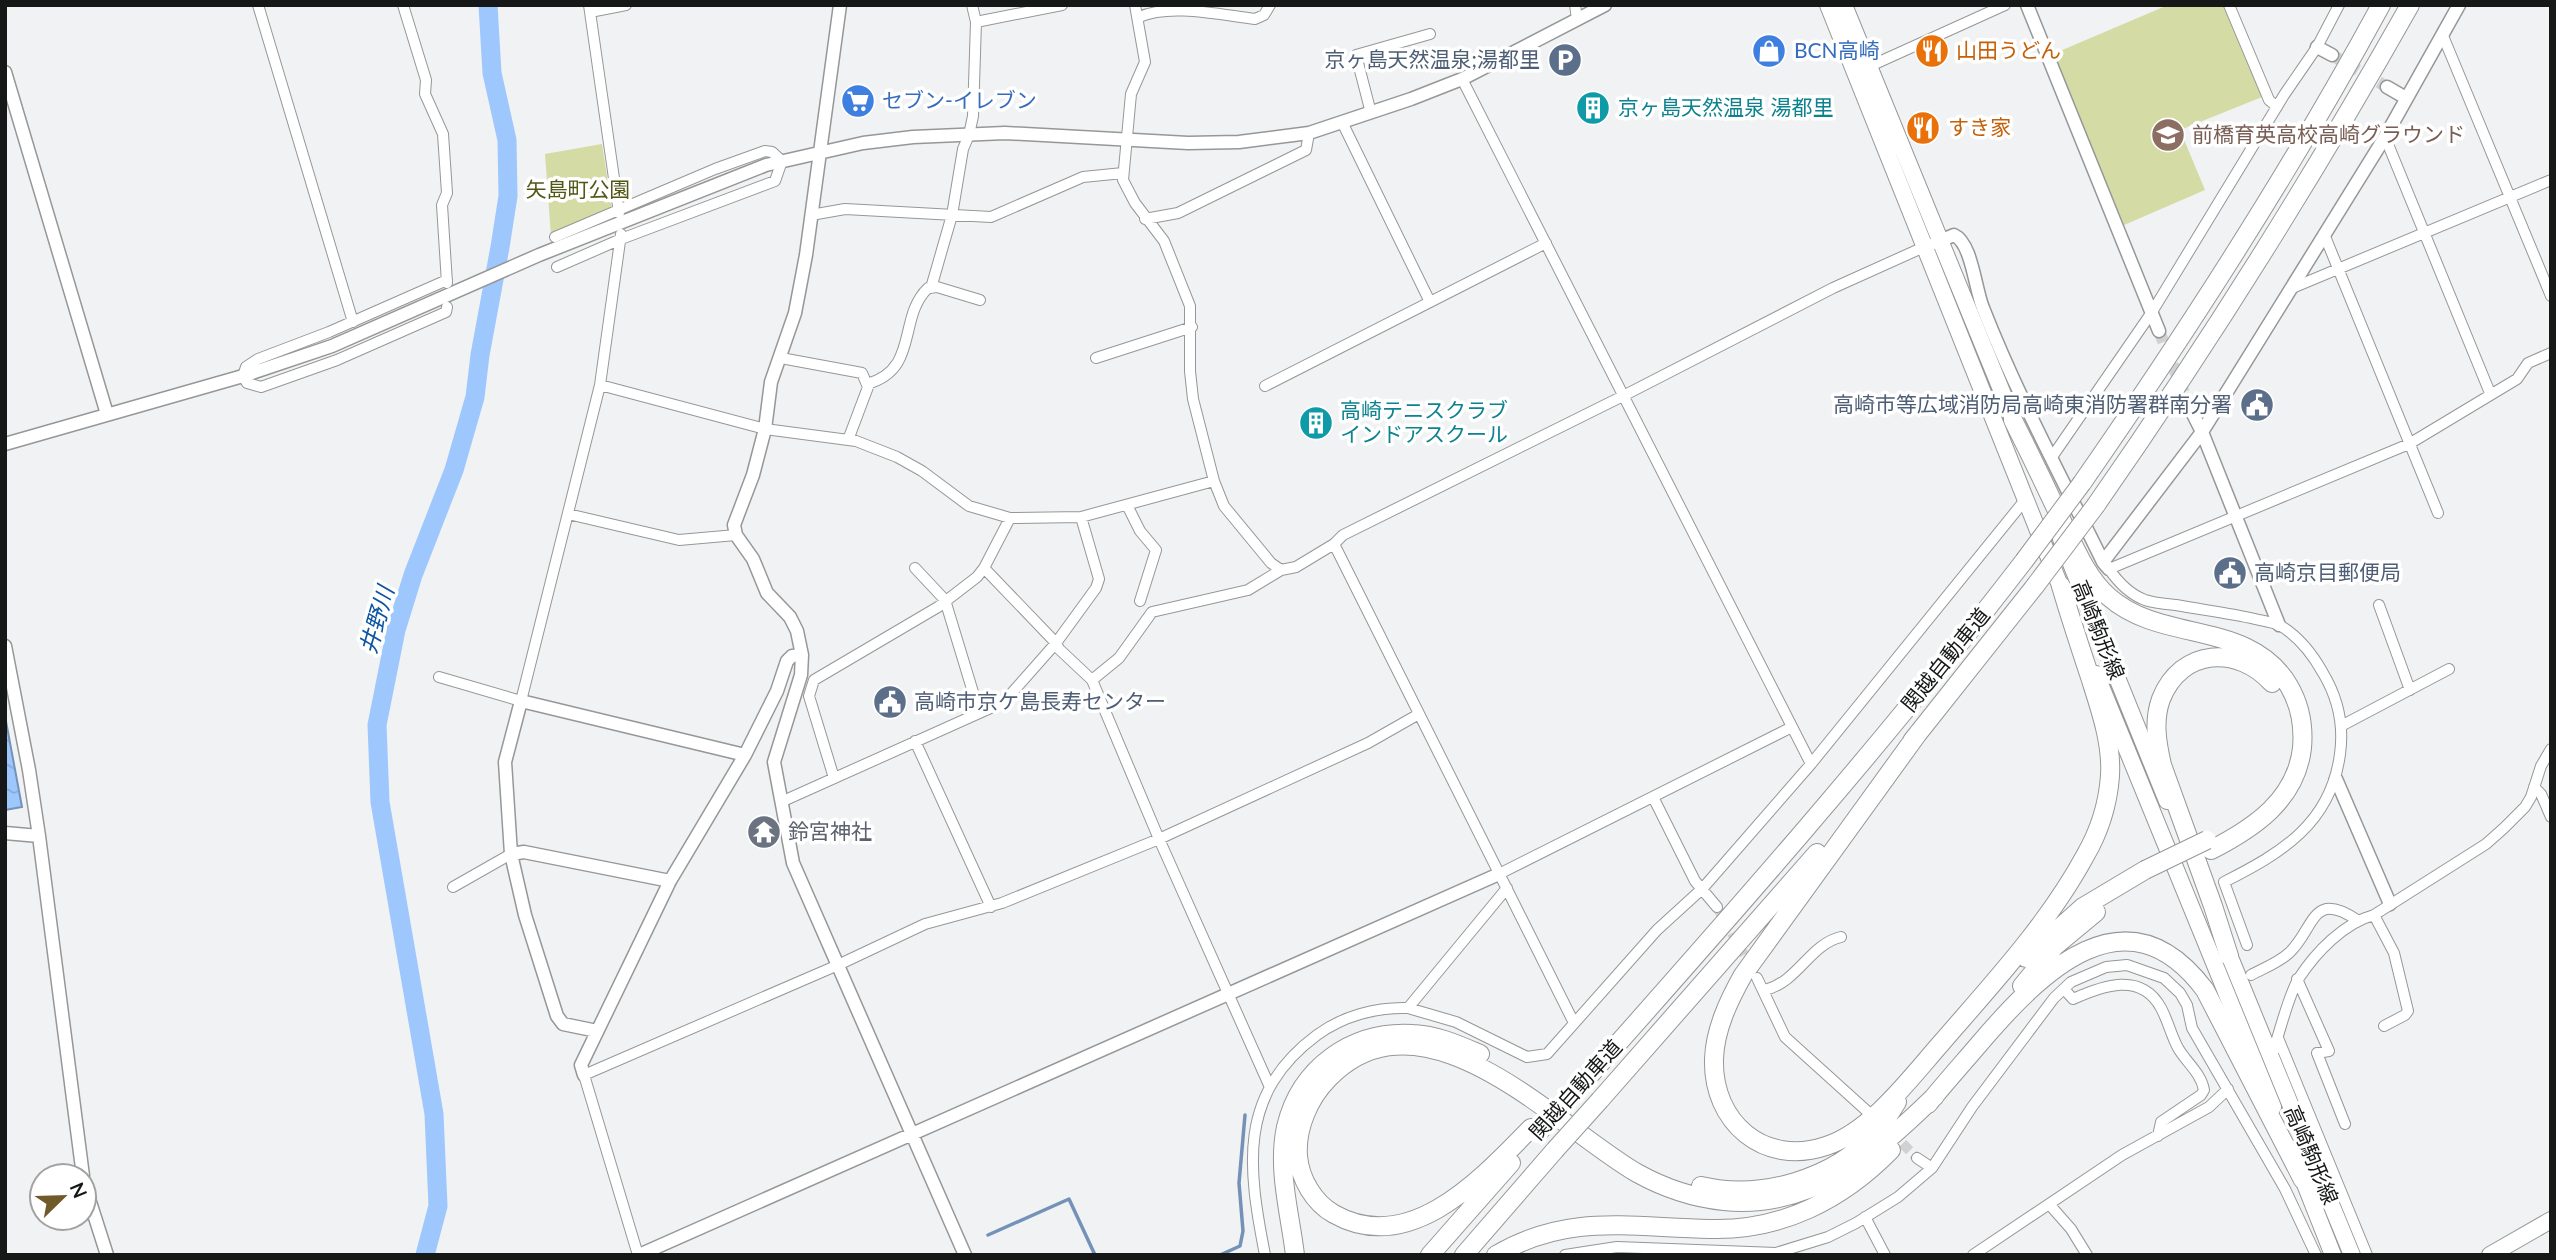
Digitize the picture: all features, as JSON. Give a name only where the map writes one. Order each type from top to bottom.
[{"type":"highway","name":"関越自動車道","points":[[1430,1255],[1534,1131],[1737,911],[1917,696],[2024,561],[2156,376],[2231,261],[2381,5]]},
{"type":"highway","name":"関越自動車道","points":[[1464,1255],[1753,928],[1919,732],[2035,586],[2175,392],[2250,276],[2322,159],[2410,5]]},
{"type":"highway","points":[[1977,1003],[2083,907],[2258,822],[2272,810],[2288,789],[2298,766],[2303,737],[2293,694],[2274,667],[2248,647],[2215,635],[2143,618],[2108,596],[2081,560],[2013,420]]},
{"type":"highway","points":[[1919,732],[1743,975],[1723,1017],[1714,1058],[1720,1099],[1734,1123],[1755,1141],[1771,1148],[1790,1152],[1808,1151],[1844,1139],[1877,1113],[1913,1076],[2029,940],[2072,879],[2095,835],[2108,794],[2110,774],[2106,729],[2061,586]]},
{"type":"highway","points":[[2209,845],[2256,809],[2280,781],[2290,750],[2289,716],[2274,685],[2252,665],[2239,659],[2223,657],[2190,664],[2172,680],[2160,702],[2157,741],[2175,807],[2229,956]]},
{"type":"highway","points":[[1998,1022],[2028,978],[2055,946],[2091,915],[2148,875]]},
{"type":"highway","points":[[1496,1255],[1542,1234],[1584,1225],[1712,1230],[1767,1224],[1791,1217],[1839,1195],[1861,1179],[1895,1146],[1998,1022],[2054,968],[2085,949],[2109,943],[2136,943],[2154,947],[2169,955],[2195,977],[2214,1005],[2303,1180]]},
{"type":"highway","points":[[1295,1255],[1283,1168],[1286,1128],[1292,1110],[1310,1077],[1322,1064],[1336,1053],[1371,1037],[1415,1034],[1455,1043],[1524,1079],[1644,1163],[1685,1182],[1730,1190],[1774,1187],[1796,1182],[1839,1162],[1874,1135],[1913,1076]]},
{"type":"highway","points":[[1534,1131],[1453,1199],[1412,1221],[1393,1225],[1359,1225],[1328,1211],[1307,1185],[1298,1156],[1298,1139],[1303,1121],[1320,1087],[1332,1074],[1359,1056],[1392,1047],[1431,1050],[1473,1064],[1519,1088],[1637,1173],[1682,1193],[1725,1201],[1766,1201],[1818,1187],[1867,1157],[1935,1096]]},
{"type":"main road","name":"高崎駒形線","points":[[1828,5],[1932,244],[2013,420],[2352,1255]]},
{"type":"main road","name":"高崎駒形線","points":[[1844,5],[2025,500],[2333,1255]]},
{"type":"main road","points":[[2490,1255],[2551,1220]]},
{"type":"street","points":[[258,5],[353,322]]},
{"type":"street","points":[[403,5],[426,80],[425,94],[443,134],[447,193],[442,205],[447,282],[258,359],[246,367],[243,376],[247,383],[261,387],[337,360],[446,312],[447,307]]},
{"type":"street","points":[[619,212],[590,9],[626,5]]},
{"type":"street","points":[[840,5],[795,313],[771,382],[765,429],[753,475],[734,525],[736,535],[753,559],[767,593],[790,617],[797,631],[802,655],[801,675],[774,762],[793,863],[965,1255]]},
{"type":"street","points":[[931,288],[952,215],[963,149],[973,116],[976,22],[972,5]]},
{"type":"street","points":[[976,22],[1062,5]]},
{"type":"street","points":[[1135,5],[1145,62],[1131,94],[1123,180],[1145,219],[1164,241],[1190,306],[1190,372],[1193,399],[1214,481],[1224,506],[1281,570]]},
{"type":"street","points":[[1139,17],[1152,11],[1169,11],[1255,19],[1264,15],[1270,5]]},
{"type":"street","points":[[1575,5],[1577,19]]},
{"type":"street","points":[[5,444],[243,376],[332,346],[539,256],[700,190],[782,161],[863,143],[913,137],[1005,133],[1188,143],[1239,142],[1309,133],[1462,79],[1605,5]]},
{"type":"street","points":[[1868,67],[2005,5]]},
{"type":"street","points":[[2026,5],[2159,331]]},
{"type":"street","points":[[2229,5],[2269,100],[2277,107]]},
{"type":"street","points":[[2106,565],[2202,432],[2385,137],[2459,5]]},
{"type":"street","points":[[2052,457],[2151,312],[2317,47],[2336,6]]},
{"type":"street","points":[[1371,113],[1356,55],[1430,34]]},
{"type":"street","points":[[2443,36],[2551,296]]},
{"type":"street","points":[[2317,47],[2332,55]]},
{"type":"street","points":[[5,72],[107,414]]},
{"type":"street","points":[[1462,79],[1811,764]]},
{"type":"street","points":[[2387,87],[2406,98]]},
{"type":"street","points":[[1342,122],[1430,302]]},
{"type":"street","points":[[1145,219],[1178,213],[1306,150],[1309,133]]},
{"type":"street","points":[[2385,137],[2490,393]]},
{"type":"street","points":[[555,237],[715,169],[765,151],[772,152],[782,161]]},
{"type":"street","points":[[557,267],[621,236],[775,181],[782,161]]},
{"type":"street","points":[[811,215],[845,209],[991,217],[1083,177],[1123,173]]},
{"type":"street","points":[[2290,289],[2551,180]]},
{"type":"street","points":[[2324,234],[2438,513]]},
{"type":"street","points":[[1092,680],[1119,658],[1152,612],[1248,590],[1281,570],[1296,567],[1334,544],[1343,535],[1833,288],[1954,235],[1961,238],[1969,254],[1976,290],[2001,355],[2106,565],[2128,590],[2146,600],[2279,625],[2301,641],[2317,661],[2331,686],[2340,712],[2343,738],[2336,779],[2314,821],[2266,860],[2224,881],[2247,945]]},
{"type":"street","points":[[597,1031],[563,1024],[557,1016],[525,915],[512,855],[505,762],[600,385],[621,236]]},
{"type":"street","points":[[1265,386],[1546,243]]},
{"type":"street","points":[[867,384],[887,375],[894,368],[905,349],[914,304],[928,288],[937,287],[980,300]]},
{"type":"street","points":[[1096,358],[1192,327]]},
{"type":"street","points":[[2106,565],[2236,517],[2409,444],[2517,379],[2528,363],[2551,353]]},
{"type":"street","points":[[781,358],[862,373],[868,387],[848,440]]},
{"type":"street","points":[[600,385],[765,429],[848,440],[897,457],[922,471],[969,506],[1010,518],[1081,517],[1214,481]]},
{"type":"street","points":[[2190,408],[2279,625]]},
{"type":"street","points":[[1261,1253],[1253,1180],[1253,1145],[1258,1116],[1269,1085],[1306,1043],[1325,1029],[1357,1014],[1391,1007],[1408,1008],[1455,1022],[1527,1057],[1547,1054],[1657,930],[1703,888],[1811,764],[2025,500]]},
{"type":"street","points":[[1127,505],[1140,531],[1156,550],[1140,601]]},
{"type":"street","points":[[568,514],[679,540],[736,535]]},
{"type":"street","points":[[782,802],[995,706],[1010,695],[1056,643],[1096,588],[1099,579],[1081,517]]},
{"type":"street","points":[[835,778],[808,696],[814,680],[938,607],[977,577],[1010,518]]},
{"type":"street","points":[[1334,544],[1574,1023]]},
{"type":"street","points":[[915,568],[944,600],[979,712]]},
{"type":"street","points":[[984,568],[1059,649],[1092,680],[1159,839],[1269,1085]]},
{"type":"street","points":[[2379,605],[2410,690]]},
{"type":"street","points":[[5,646],[39,836],[81,1162]]},
{"type":"street","points":[[802,655],[792,656],[787,661],[777,691],[745,755],[670,881],[581,1065],[638,1255],[1499,874],[1792,727]]},
{"type":"street","points":[[2341,726],[2449,669]]},
{"type":"street","points":[[439,677],[521,701],[745,755]]},
{"type":"street","points":[[584,1075],[838,965],[925,924],[991,907],[1159,839],[1368,743],[1419,714]]},
{"type":"street","points":[[915,741],[991,907]]},
{"type":"street","points":[[2271,1059],[2297,979],[2326,945],[2357,920],[2374,915],[2486,844],[2525,807],[2541,766],[2551,749]]},
{"type":"street","points":[[2336,779],[2390,904]]},
{"type":"street","points":[[2534,787],[2541,794],[2551,817]]},
{"type":"street","points":[[1653,797],[1695,881],[1717,907]]},
{"type":"street","points":[[5,833],[39,836]]},
{"type":"street","points":[[453,887],[512,855],[524,852],[670,881]]},
{"type":"street","points":[[1408,1008],[1507,888]]},
{"type":"street","points":[[2251,975],[2280,961],[2289,953],[2305,935],[2312,917],[2322,910],[2345,912],[2357,920]]},
{"type":"street","points":[[2374,915],[2394,953],[2408,1011],[2384,1026]]},
{"type":"street","points":[[1765,990],[1779,987],[1828,940],[1841,937]]},
{"type":"street","points":[[1565,1255],[1617,1247],[1776,1253],[1828,1237],[1898,1197],[1931,1168],[1972,1107],[2054,998],[2071,982],[2106,967],[2127,965],[2164,978],[2180,993],[2187,1005],[2192,1028],[2285,1189],[2316,1255]]},
{"type":"street","points":[[1757,978],[1785,1037],[1868,1112]]},
{"type":"street","points":[[2297,979],[2329,1051],[2317,1053],[2344,1124]]},
{"type":"street","points":[[2064,989],[2073,999],[2104,986],[2132,986],[2150,993],[2161,1006],[2174,1041],[2203,1083],[2204,1090],[2201,1095],[2161,1122],[2158,1136]]},
{"type":"street","points":[[2187,1005],[2203,995]]},
{"type":"street","points":[[2278,1038],[2367,1255]]},
{"type":"street","points":[[1973,1255],[2122,1155],[2209,1107],[2228,1088]]},
{"type":"street","points":[[1917,1157],[1931,1168]]},
{"type":"street","points":[[2049,1204],[2071,1229],[2087,1255]]},
{"type":"street","points":[[1865,1217],[1885,1255]]},
{"type":"street","points":[[98,1227],[107,1255]]},
{"type":"green space","name":"前橋育英高校高崎グラウンド","points":[[2168,5],[2225,5],[2262,97],[2180,130],[2205,190],[2124,225],[2053,54]]},
{"type":"green space","name":"矢島町公園","points":[[602,144],[612,209],[551,236],[545,154]]},
{"type":"water","points":[[5,716],[22,807],[5,810]]},
{"type":"waterway","name":"井野川","points":[[425,1255],[438,1206],[434,1114],[380,802],[377,725],[396,630],[413,575],[454,470],[475,397],[508,196],[507,140],[492,73],[488,5]]},
{"type":"waterway","points":[[1220,1255],[1240,1246],[1243,1231],[1239,1183],[1245,1115]]},
{"type":"waterway","points":[[988,1235],[1069,1199],[1095,1255]]},
{"type":"tunnel","points":[[2332,55],[2387,87]]},
{"type":"tunnel","points":[[2159,331],[2190,408]]},
{"type":"tunnel","points":[[1717,907],[1751,967]]},
{"type":"tunnel","points":[[1892,1133],[1917,1158]]},
{"type":"place","name":"BCN高崎","points":[[1769,51]]},
{"type":"place","name":"山田うどん","points":[[1932,51]]},
{"type":"place","name":"京ヶ島天然温泉;湯都里","points":[[1565,60]]},
{"type":"place","name":"セブン-イレブン","points":[[858,101]]},
{"type":"place","name":"京ヶ島天然温泉 湯都里","points":[[1593,108]]},
{"type":"place","name":"すき家","points":[[1923,128]]},
{"type":"place","name":"前橋育英高校高崎グラウンド","points":[[2168,135]]},
{"type":"place","name":"高崎市等広域消防局高崎東消防署群南分署","points":[[2257,405]]},
{"type":"place","name":"高崎テニスクラブ インドアスクール","points":[[1316,423]]},
{"type":"place","name":"高崎京目郵便局","points":[[2230,573]]},
{"type":"place","name":"高崎市京ケ島長寿センター","points":[[890,702]]},
{"type":"place","name":"鈴宮神社","points":[[764,832]]}]
